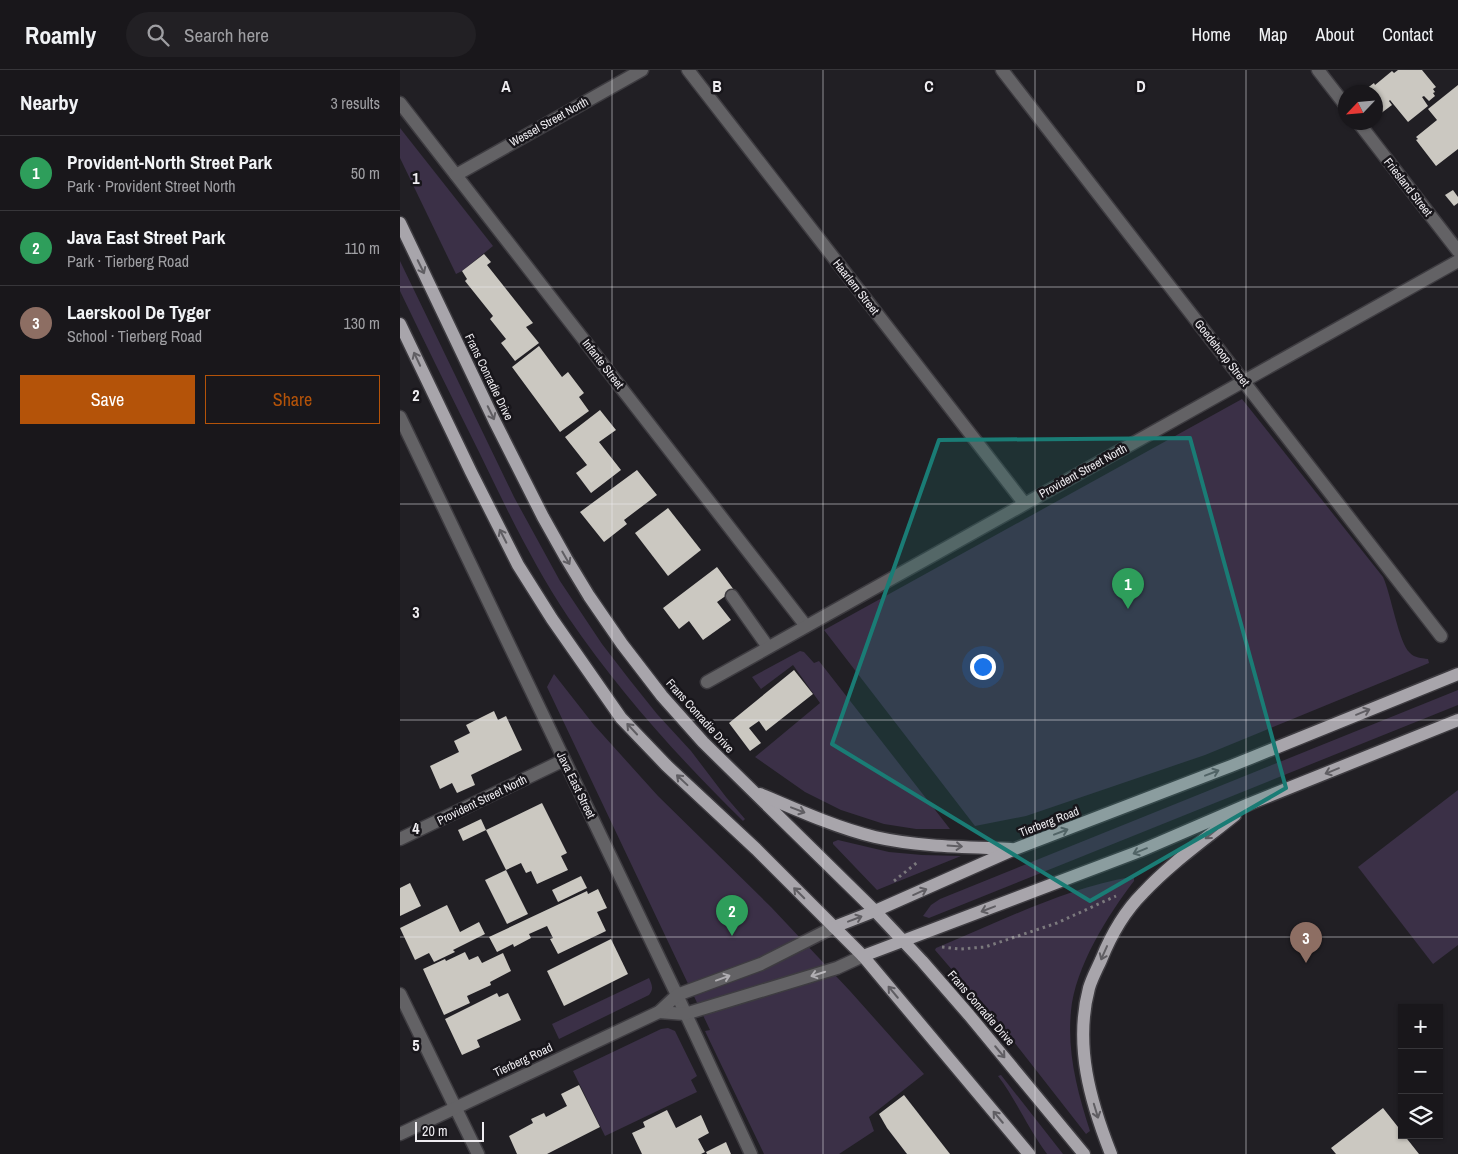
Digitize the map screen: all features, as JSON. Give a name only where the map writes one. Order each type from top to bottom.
[{"type":"main road","name":"Frans Conradie Drive","points":[[400,223],[494,420],[543,517],[575,573],[622,644],[662,696],[703,742],[875,911],[922,961],[1084,1154]]},
{"type":"main road","points":[[400,324],[518,565],[552,620],[622,718],[666,765],[756,849],[863,956],[1029,1154]]},
{"type":"main road","name":"Tierberg Road","points":[[834,927],[875,911],[1015,849],[1231,766],[1458,674]]},
{"type":"main road","name":"Tierberg Road","points":[[863,956],[1140,851],[1249,804],[1458,720]]},
{"type":"main road","points":[[753,791],[873,836],[908,843],[1015,849]]},
{"type":"main road","points":[[1111,1154],[1088,1086],[1084,1059],[1084,1020],[1090,988],[1117,924],[1141,894],[1249,804]]},
{"type":"street","name":"Wessel Street North","points":[[456,175],[642,70]]},
{"type":"street","name":"Haarlem Street","points":[[688,70],[1024,503]]},
{"type":"street","name":"Goedehoop Street","points":[[1002,70],[1441,636]]},
{"type":"street","points":[[1318,70],[1338,96]]},
{"type":"street","name":"Infante Street","points":[[400,103],[806,626]]},
{"type":"street","name":"Friesland Street","points":[[1364,130],[1458,251]]},
{"type":"street","name":"Provident Street North","points":[[707,682],[1458,261]]},
{"type":"street","name":"Java East Street","points":[[400,417],[677,995],[751,1154]]},
{"type":"street","points":[[732,596],[768,647]]},
{"type":"street","name":"Provident Street North","points":[[400,839],[564,760]]},
{"type":"street","name":"Tierberg Road","points":[[400,1134],[659,1012],[677,995],[761,964],[834,927]]},
{"type":"street","name":"Tierberg Road","points":[[659,1012],[685,1014],[836,968],[863,956]]},
{"type":"street","points":[[400,994],[478,1154]]},
{"type":"path","points":[[894,881],[923,857]]},
{"type":"path","points":[[942,947],[960,949],[985,947],[1057,923],[1113,896],[1123,895]]},
{"type":"highlighted area","points":[[1190,438],[1286,788],[1090,901],[832,744],[939,440]]},
{"type":"shaded area","points":[[400,128],[493,246],[456,274],[400,158]]},
{"type":"shaded area","points":[[400,261],[514,497],[560,581],[602,644],[657,714],[691,751],[745,819],[743,821],[673,749],[629,698],[588,645],[556,598],[532,558],[511,517],[400,291]]},
{"type":"shaded area","points":[[1242,399],[1383,577],[1406,648],[1414,656],[1428,659],[1429,663],[1205,755],[1026,816],[975,826],[824,630]]},
{"type":"shaded area","points":[[800,651],[804,652],[814,663],[819,661],[950,829],[916,829],[884,824],[841,810],[805,792],[755,757],[820,703],[793,665],[761,689],[752,677]]},
{"type":"shaded area","points":[[554,674],[594,725],[658,796],[771,907],[850,991],[924,1074],[869,1117],[874,1131],[839,1154],[764,1154],[705,1031],[710,1030],[547,687]]},
{"type":"shaded area","points":[[1458,690],[1458,705],[929,918],[923,916],[931,905],[940,899]]},
{"type":"shaded area","points":[[1458,790],[1458,945],[1433,964],[1358,867]]},
{"type":"shaded area","points":[[838,840],[889,852],[961,856],[877,890],[833,844],[833,842]]},
{"type":"shaded area","points":[[1134,878],[1134,881],[1104,925],[1086,959],[1074,994],[1071,1011],[1070,1041],[1077,1086],[1090,1131],[1086,1134],[1014,1042],[935,950],[1007,917],[1056,898],[1106,882]]},
{"type":"shaded area","points":[[649,978],[652,991],[649,995],[559,1039],[552,1024]]},
{"type":"shaded area","points":[[668,1028],[675,1031],[697,1076],[691,1080],[697,1092],[605,1136],[573,1071],[661,1029]]},
{"type":"shaded area","points":[[1001,1075],[1063,1154],[1047,1154],[998,1076]]},
{"type":"building","points":[[1398,70],[1422,70],[1436,87],[1433,89],[1435,96],[1429,101],[1424,96],[1422,97],[1428,106],[1408,122],[1390,100],[1392,105],[1383,112],[1383,85],[1375,85],[1392,71],[1394,73]]},
{"type":"building","points":[[1458,85],[1458,149],[1436,166],[1416,140],[1418,139],[1416,137],[1437,120],[1428,109]]},
{"type":"building","points":[[1453,190],[1458,197],[1458,203],[1454,206],[1445,195]]},
{"type":"building","points":[[484,254],[491,262],[487,265],[533,323],[526,327],[539,343],[515,361],[501,343],[506,339],[490,319],[493,316],[465,281],[467,279],[462,271]]},
{"type":"building","points":[[539,346],[562,377],[568,372],[584,393],[579,397],[589,411],[560,432],[512,367]]},
{"type":"building","points":[[600,410],[616,430],[599,442],[621,470],[591,493],[576,473],[587,465],[565,437]]},
{"type":"building","points":[[637,470],[657,495],[624,520],[627,524],[604,542],[580,512]]},
{"type":"building","points":[[668,508],[701,550],[668,576],[635,533]]},
{"type":"building","points":[[717,567],[734,590],[717,602],[731,620],[703,640],[689,621],[679,629],[663,608]]},
{"type":"building","points":[[794,670],[813,694],[766,731],[759,721],[749,728],[761,743],[750,751],[729,723]]},
{"type":"building","points":[[494,711],[498,720],[506,716],[522,750],[471,775],[475,785],[457,793],[452,783],[440,789],[430,766],[459,752],[454,741],[470,733],[466,725]]},
{"type":"building","points":[[542,803],[567,853],[561,856],[568,870],[537,884],[531,871],[526,873],[521,863],[506,870],[486,830]]},
{"type":"building","points":[[481,819],[486,830],[463,841],[458,830]]},
{"type":"building","points":[[506,870],[528,914],[507,924],[485,880]]},
{"type":"building","points":[[581,876],[587,888],[558,902],[552,890]]},
{"type":"building","points":[[410,883],[421,906],[400,916],[400,888]]},
{"type":"building","points":[[598,889],[607,908],[597,912],[606,931],[558,954],[550,939],[553,938],[547,926],[529,934],[531,938],[514,947],[513,944],[497,952],[489,937],[587,891],[588,894]]},
{"type":"building","points":[[447,905],[460,932],[479,922],[485,934],[434,962],[429,953],[415,960],[400,928]]},
{"type":"building","points":[[611,939],[628,974],[564,1006],[547,971]]},
{"type":"building","points":[[465,952],[469,960],[478,956],[482,963],[503,953],[511,971],[490,982],[491,985],[467,996],[470,1003],[444,1015],[423,969]]},
{"type":"building","points":[[497,993],[499,997],[508,993],[521,1020],[477,1040],[480,1047],[462,1055],[445,1019]]},
{"type":"building","points":[[579,1085],[600,1127],[547,1154],[517,1154],[509,1136],[533,1123],[531,1119],[544,1113],[546,1117],[567,1106],[561,1094]]},
{"type":"building","points":[[904,1095],[950,1154],[907,1154],[879,1114]]},
{"type":"building","points":[[1383,1108],[1398,1127],[1398,1139],[1407,1139],[1419,1154],[1336,1154],[1331,1148]]},
{"type":"building","points":[[667,1110],[676,1128],[701,1115],[709,1133],[698,1139],[705,1152],[701,1154],[642,1154],[632,1133],[645,1127],[643,1122]]},
{"type":"building","points":[[726,1142],[731,1154],[707,1154],[706,1152]]},
{"type":"place","name":"Provident-North Street Park","points":[[1128,609]]},
{"type":"place","name":"Java East Street Park","points":[[732,936]]},
{"type":"place","name":"Laerskool De Tyger","points":[[1306,963]]}]
